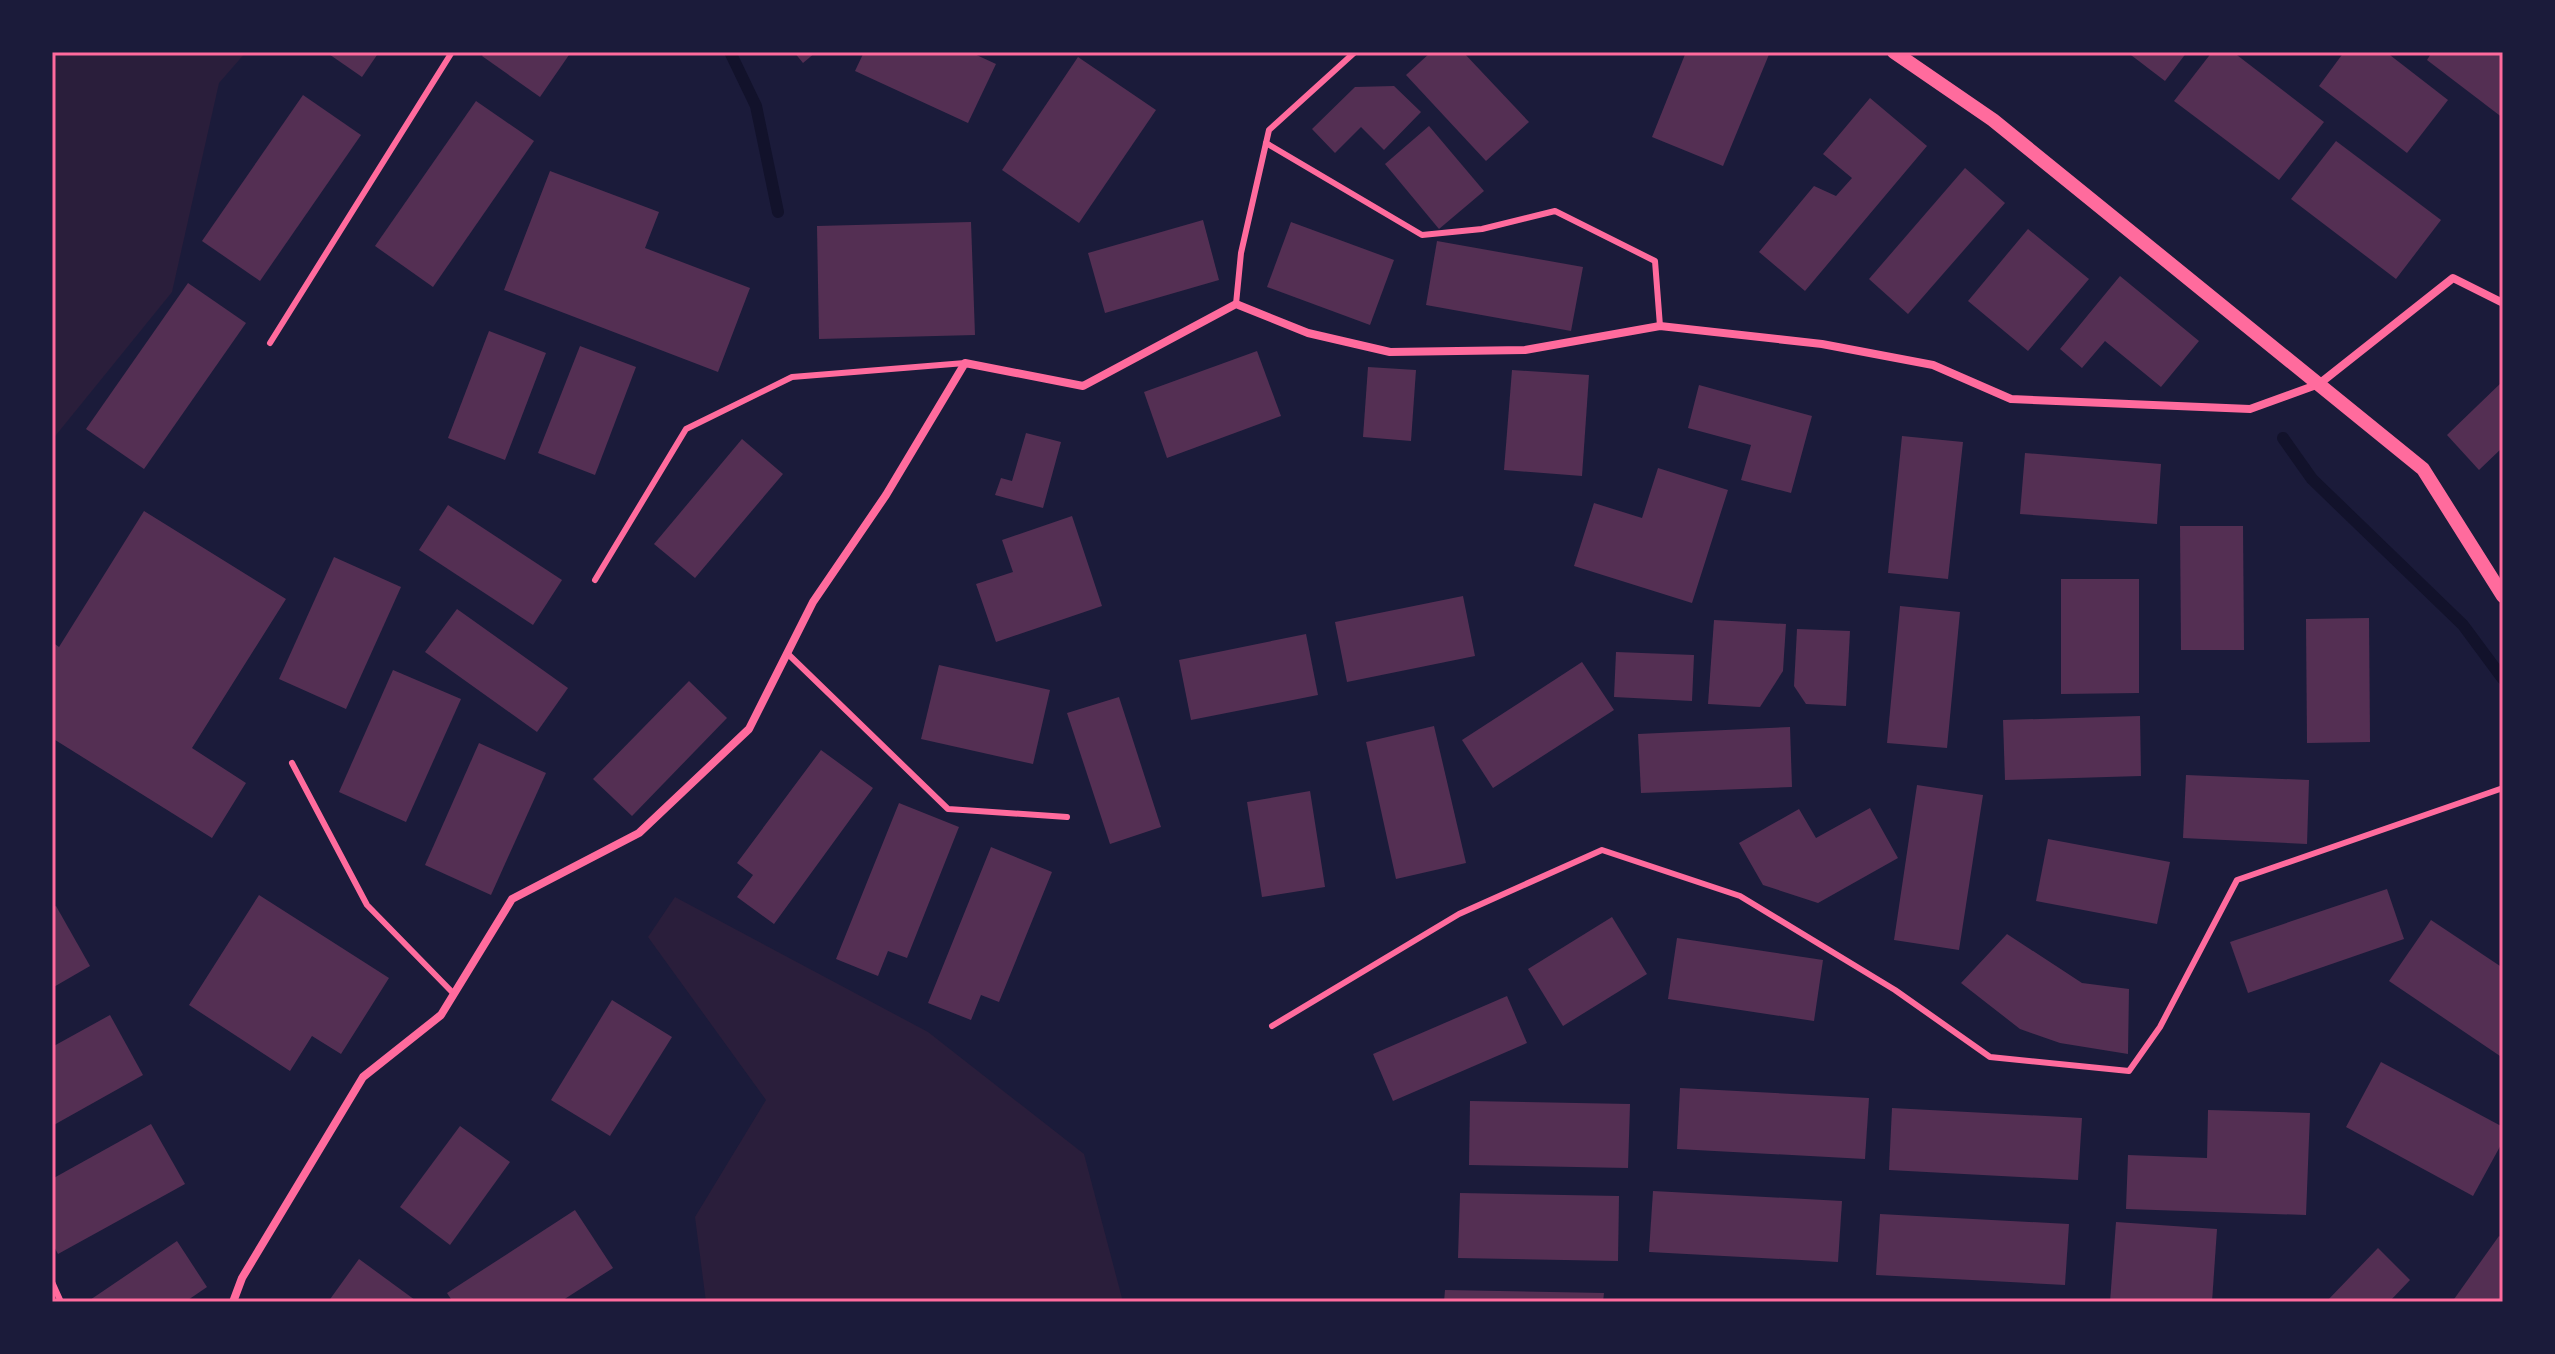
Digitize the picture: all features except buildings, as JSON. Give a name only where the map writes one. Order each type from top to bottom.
[{"type":"street","points":[[1894,52],[1993,120],[2423,469],[2503,596]]},
{"type":"street","points":[[233,1302],[242,1278],[363,1077],[441,1015],[512,899],[639,833],[749,729],[785,651],[965,363],[1083,386],[1236,304],[1308,333],[1390,352],[1525,350],[1660,326],[1822,344],[1933,365],[2011,399],[2250,409],[2319,384],[2453,278],[2503,303]]},
{"type":"lane","points":[[270,343],[452,52]]},
{"type":"lane","points":[[1236,304],[1241,253],[1269,130],[1355,52]]},
{"type":"lane","points":[[1266,143],[1334,180],[1422,235],[1482,229],[1555,211],[1655,261],[1660,326]]},
{"type":"lane","points":[[595,580],[686,429],[792,377],[965,363]]},
{"type":"lane","points":[[785,651],[948,809],[1067,817]]},
{"type":"lane","points":[[292,763],[367,905],[454,994]]},
{"type":"lane","points":[[1272,1026],[1459,914],[1602,850],[1740,896],[1895,990],[1990,1057],[2129,1071],[2160,1027],[2237,880],[2503,788]]},
{"type":"lane","points":[[52,1282],[61,1302]]},
{"type":"shaded area","points":[[52,52],[246,52],[219,83],[172,292],[52,440]]},
{"type":"shaded area","points":[[675,897],[928,1032],[1084,1154],[1123,1302],[706,1302],[695,1217],[766,1100],[648,937]]},
{"type":"waterway","points":[[730,52],[756,106],[778,212]]},
{"type":"waterway","points":[[2283,438],[2312,479],[2463,625],[2503,679]]}]
